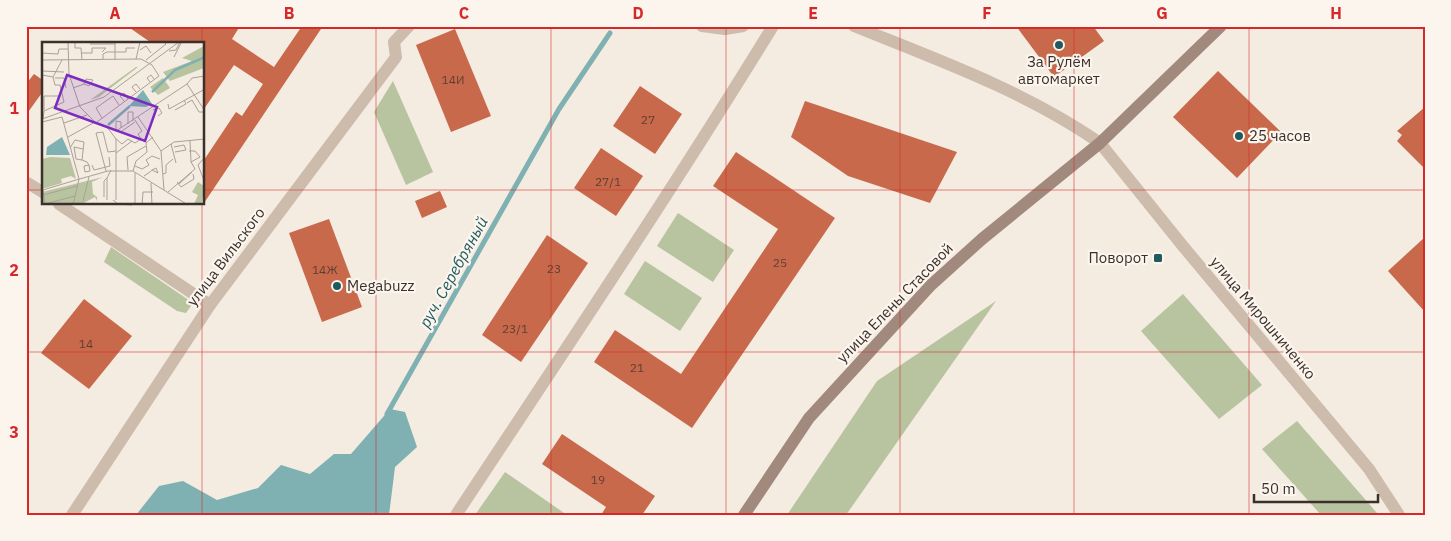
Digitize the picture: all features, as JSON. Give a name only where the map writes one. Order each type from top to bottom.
[{"type":"main road","name":"улица Елены Стасовой","points":[[744,515],[809,418],[931,285],[982,239],[1100,144],[1217,28]]},
{"type":"street","name":"улица Вильского","points":[[72,515],[210,305],[396,58],[394,42],[409,26]]},
{"type":"street","points":[[702,26],[725,29],[742,26]]},
{"type":"street","points":[[456,515],[678,178],[773,26]]},
{"type":"street","points":[[854,26],[1032,101],[1065,119],[1100,144]]},
{"type":"street","name":"улица Мирошниченко","points":[[1100,144],[1182,246],[1369,469],[1399,515]]},
{"type":"street","points":[[26,182],[42,193]]},
{"type":"street","points":[[60,205],[210,305]]},
{"type":"green space","points":[[393,81],[433,172],[406,185],[374,112]]},
{"type":"green space","points":[[678,213],[734,250],[713,282],[657,246]]},
{"type":"green space","points":[[111,247],[193,303],[186,313],[177,311],[104,262]]},
{"type":"green space","points":[[645,261],[702,298],[680,331],[624,294]]},
{"type":"green space","points":[[1183,294],[1262,385],[1219,419],[1141,331]]},
{"type":"green space","points":[[996,301],[846,515],[787,515],[877,381]]},
{"type":"green space","points":[[1297,421],[1378,515],[1321,515],[1262,449]]},
{"type":"green space","points":[[505,472],[567,515],[475,515]]},
{"type":"water","points":[[390,409],[405,412],[417,447],[395,467],[389,515],[136,515],[159,486],[183,481],[217,500],[258,488],[281,465],[310,474],[334,454],[351,454]]},
{"type":"building","points":[[127,26],[240,26],[232,39],[274,67],[302,26],[323,26],[205,202],[205,158],[236,112],[242,116],[263,84],[234,65],[205,108],[205,42],[150,42]]},
{"type":"building","points":[[1016,26],[1093,26],[1104,41],[1054,77]]},
{"type":"building","points":[[455,29],[491,116],[451,132],[416,45]]},
{"type":"building","name":"25 часов","points":[[1218,71],[1281,132],[1237,178],[1173,117]]},
{"type":"building","points":[[34,74],[42,80],[42,93],[26,115],[26,84]]},
{"type":"building","points":[[640,86],[682,114],[655,154],[613,126]]},
{"type":"building","points":[[805,101],[957,152],[930,203],[848,176],[791,137]]},
{"type":"building","points":[[1425,107],[1425,169],[1397,141],[1402,135],[1397,131]]},
{"type":"building","points":[[601,148],[643,176],[616,216],[574,188]]},
{"type":"building","points":[[736,152],[835,218],[692,428],[594,362],[615,330],[681,374],[778,229],[713,186]]},
{"type":"building","points":[[440,191],[447,207],[422,218],[415,201]]},
{"type":"building","points":[[329,219],[362,307],[322,322],[289,233]]},
{"type":"building","points":[[547,235],[588,263],[521,362],[482,335]]},
{"type":"building","points":[[1425,237],[1425,312],[1388,271]]},
{"type":"building","points":[[84,299],[132,336],[89,389],[41,353]]},
{"type":"building","points":[[562,434],[655,496],[642,515],[601,515],[606,507],[542,464]]},
{"type":"waterway","name":"руч. Серебряный","points":[[387,414],[559,109],[610,33]]},
{"type":"place","name":"За Рулём автомаркет","points":[[1059,45]]},
{"type":"place","name":"25 часов","points":[[1239,136]]},
{"type":"place","name":"Поворот","points":[[1158,258]]},
{"type":"place","name":"Megabuzz","points":[[337,286]]}]
